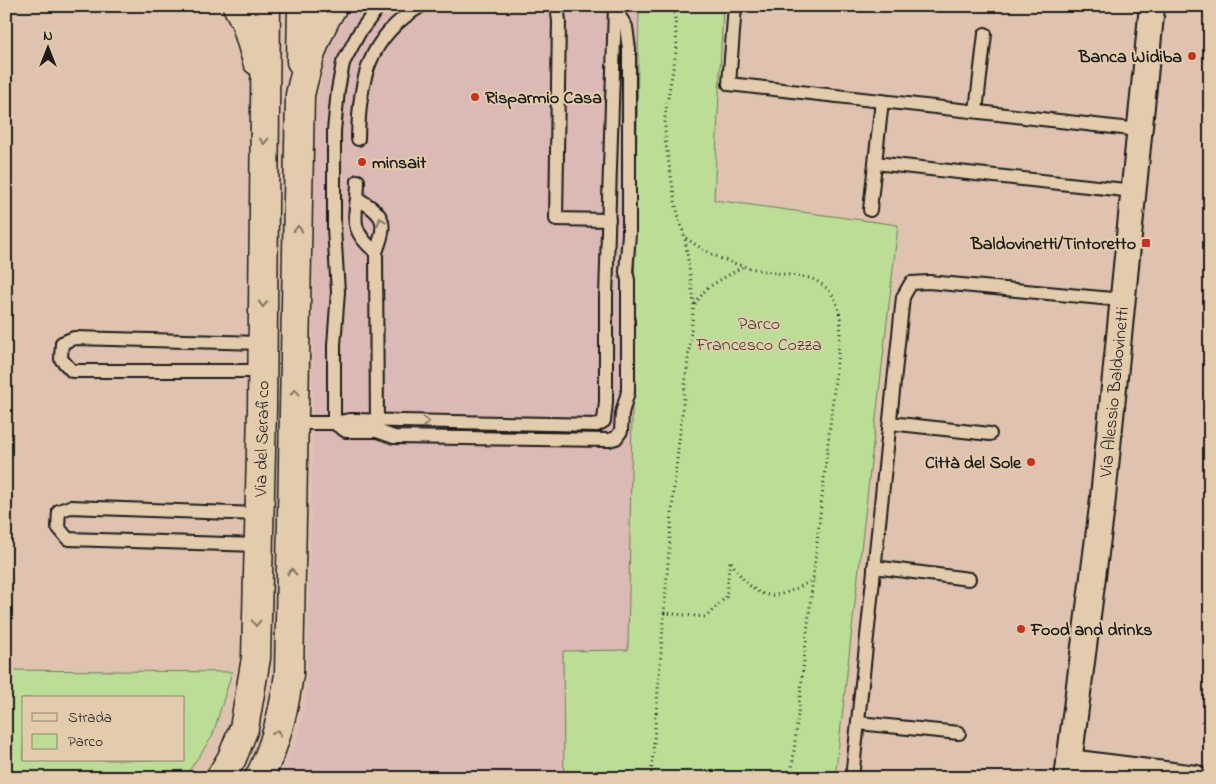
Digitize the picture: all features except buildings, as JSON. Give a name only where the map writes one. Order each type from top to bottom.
[{"type":"street","name":"Via del Serafico","points":[[237,6],[250,35],[265,92]]},
{"type":"street","name":"Via del Serafico","points":[[220,778],[236,750],[249,707],[256,658],[262,371],[266,6]]},
{"type":"street","name":"Via del Serafico","points":[[259,778],[278,731],[289,674],[302,6]]},
{"type":"street","name":"Via del Serafico","points":[[300,95],[308,61],[320,28],[333,6]]},
{"type":"street","name":"Via Alessio Baldovinetti","points":[[1068,770],[1102,507],[1152,6]]},
{"type":"street","points":[[261,422],[294,423]]},
{"type":"street","points":[[1068,770],[1196,778]]},
{"type":"lane","points":[[334,423],[334,344],[338,292],[334,228],[334,131],[338,90],[343,62],[359,33],[379,6]]},
{"type":"lane","points":[[358,139],[360,98],[368,62],[379,43],[395,25],[421,6]]},
{"type":"lane","points":[[557,6],[559,21],[556,219],[609,220]]},
{"type":"lane","points":[[735,6],[729,84],[1140,130]]},
{"type":"lane","points":[[294,423],[334,423],[346,431],[377,426],[493,423],[597,425],[604,421],[615,8]]},
{"type":"lane","points":[[377,426],[394,437],[609,440],[616,438],[622,431],[622,413],[628,392],[628,280],[626,272],[629,234],[629,58],[626,27],[615,8]]},
{"type":"lane","points":[[976,112],[985,34]]},
{"type":"lane","points":[[870,210],[882,101]]},
{"type":"lane","points":[[874,163],[1134,191]]},
{"type":"lane","points":[[358,181],[358,199],[355,213],[356,228],[362,240],[376,252]]},
{"type":"lane","points":[[358,199],[372,207],[381,217],[384,230],[376,252],[377,426]]},
{"type":"lane","points":[[852,778],[903,297],[911,283],[929,282],[1123,300]]},
{"type":"lane","points":[[262,343],[74,338],[62,343],[61,359],[72,371],[262,371]]},
{"type":"lane","points":[[890,423],[990,434]]},
{"type":"lane","points":[[258,514],[70,506],[59,511],[58,527],[68,539],[258,545]]},
{"type":"lane","points":[[874,567],[970,579]]},
{"type":"lane","points":[[858,723],[959,732]]},
{"type":"path","points":[[651,778],[674,487],[694,304],[685,238],[676,207],[665,139],[667,102],[677,46],[674,6]]},
{"type":"path","points":[[685,238],[717,259],[742,267],[810,278],[820,282],[836,299],[840,311],[841,325],[791,778]]},
{"type":"path","points":[[694,304],[707,288],[742,267]]},
{"type":"path","points":[[664,613],[706,617],[726,597],[730,560],[741,579],[751,588],[769,595],[778,596],[786,594],[814,579]]},
{"type":"shaded area","points":[[354,6],[639,6],[628,651],[563,651],[564,778],[278,778],[297,741],[305,705],[307,675],[313,452],[314,117],[329,43]]},
{"type":"green space","name":"Parco Francesco Cozza","points":[[639,6],[723,6],[714,200],[898,225],[835,778],[564,778],[563,651],[628,650]]},
{"type":"green space","points":[[6,670],[232,672],[212,737],[184,778],[6,778]]},
{"type":"place","name":"Banca Widiba","points":[[1192,56]]},
{"type":"place","name":"Risparmio Casa","points":[[475,97]]},
{"type":"place","name":"minsait","points":[[362,162]]},
{"type":"place","name":"Baldovinetti/Tintoretto","points":[[1146,243]]},
{"type":"place","name":"Città del Sole","points":[[1031,462]]},
{"type":"place","name":"Food and drinks","points":[[1021,629]]}]
